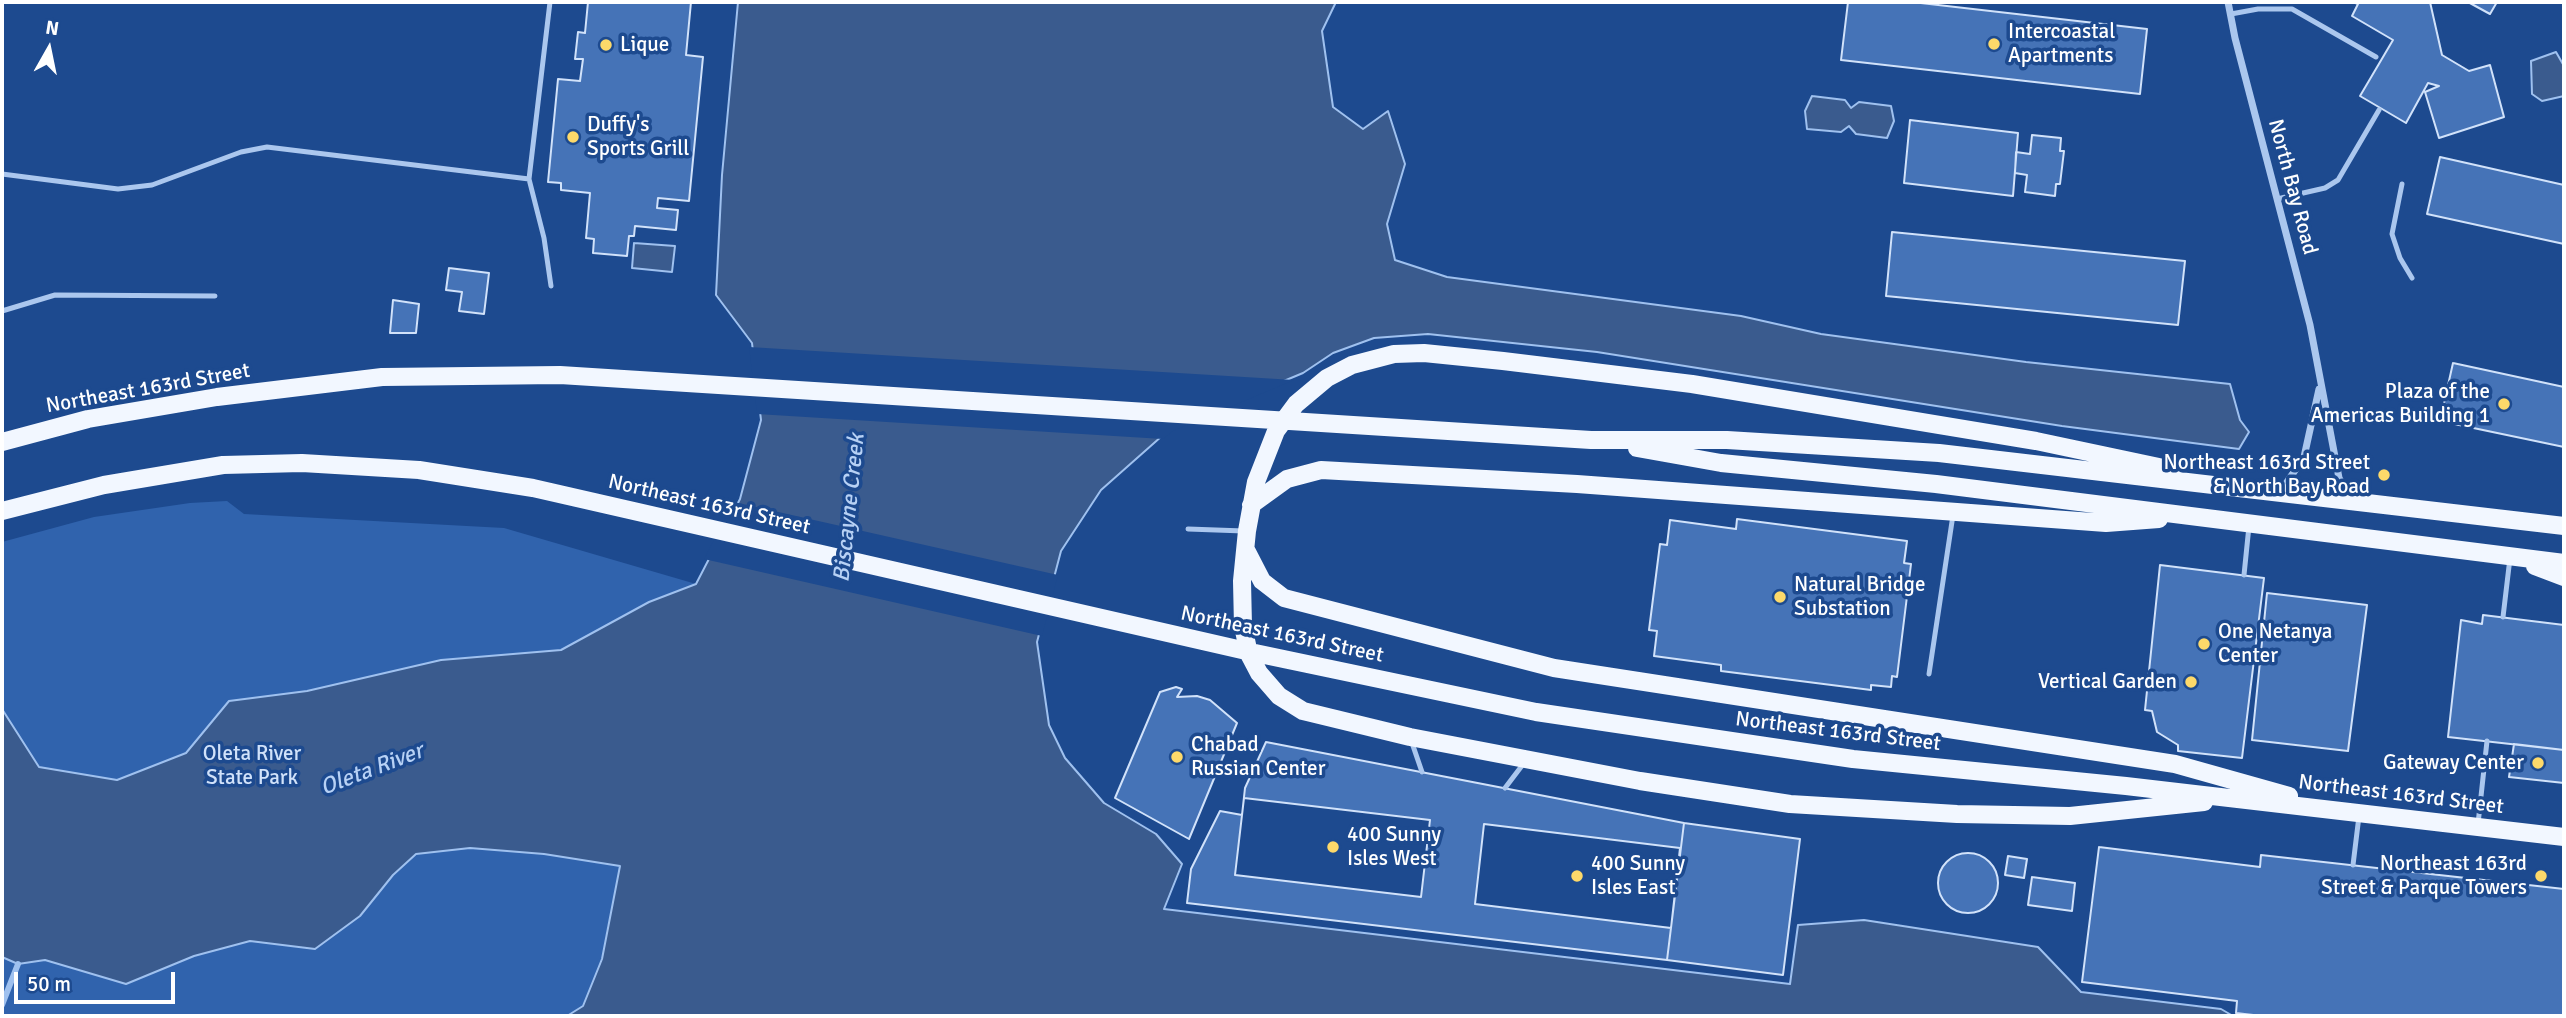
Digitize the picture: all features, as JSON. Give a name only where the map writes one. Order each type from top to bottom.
[{"type":"main road","points":[[2236,799],[2070,816],[1883,811],[1738,798],[1410,737],[1310,714],[1284,701],[1255,666],[1245,637],[1242,599],[1246,539],[1251,505],[1270,443],[1296,404],[1345,368],[1379,356],[1409,353],[1567,368],[1824,405],[2036,441],[2279,493]]},
{"type":"main road","name":"Northeast 163rd Street","points":[[2,442],[88,419],[217,397],[382,377],[560,375],[1591,440],[1727,440],[1939,453],[2564,526]]},
{"type":"main road","points":[[1591,440],[1721,463],[1936,484],[2564,564]]},
{"type":"main road","name":"Northeast 163rd Street","points":[[2,511],[104,485],[223,465],[302,463],[380,466],[492,480],[1255,653],[1566,716],[1853,759],[2564,837]]},
{"type":"main road","points":[[1251,505],[1287,479],[1321,470],[1577,484],[2106,523],[2197,516]]},
{"type":"main road","points":[[1246,539],[1262,581],[1284,598],[1553,668],[2175,764],[2351,812]]},
{"type":"main road","points":[[2515,558],[2564,577]]},
{"type":"street","name":"North Bay Road","points":[[2228,2],[2310,325],[2340,478],[2351,501]]},
{"type":"street","name":"North Bay Road","points":[[2279,493],[2304,457],[2320,382]]},
{"type":"lane","points":[[550,2],[529,179],[544,238],[551,286]]},
{"type":"lane","points":[[2231,14],[2256,9],[2292,9],[2376,57]]},
{"type":"lane","points":[[2277,199],[2325,188],[2339,180],[2379,110]]},
{"type":"lane","points":[[2,174],[118,189],[152,185],[241,152],[267,147],[529,179]]},
{"type":"lane","points":[[2402,184],[2392,234],[2400,258],[2412,278]]},
{"type":"lane","points":[[2,312],[55,295],[215,296]]},
{"type":"lane","points":[[1928,674],[1953,512]]},
{"type":"lane","points":[[2244,575],[2250,522]]},
{"type":"lane","points":[[1188,529],[1246,539]]},
{"type":"lane","points":[[2503,617],[2515,558]]},
{"type":"lane","points":[[1410,737],[1422,772]]},
{"type":"lane","points":[[2477,827],[2487,741]]},
{"type":"lane","points":[[1505,788],[1527,758]]},
{"type":"lane","points":[[2351,812],[2353,865]]},
{"type":"green space","name":"Oleta River State Park","points":[[227,501],[244,514],[504,528],[696,584],[607,929],[602,959],[583,1006],[567,1016],[2,1016],[2,542],[94,517],[190,503]]},
{"type":"water","points":[[738,2],[1336,2],[1322,31],[1333,107],[1363,129],[1388,111],[1405,164],[1387,224],[1395,260],[1447,277],[1741,316],[1821,334],[2026,362],[2230,384],[2240,420],[2249,432],[2239,449],[2062,426],[1597,352],[1428,334],[1374,338],[1333,353],[1303,373],[1171,428],[1101,490],[1061,551],[1037,642],[1049,725],[1065,758],[1104,803],[1156,834],[1182,864],[1164,909],[1790,984],[1798,925],[1864,920],[2038,947],[2081,992],[2221,1009],[2233,1016],[567,1016],[583,1006],[602,959],[620,866],[544,854],[470,848],[416,854],[393,875],[360,916],[315,949],[250,941],[194,956],[126,984],[45,960],[18,964],[2,957],[2,709],[39,767],[117,780],[186,753],[229,701],[307,691],[441,660],[561,650],[649,602],[696,584],[740,499],[761,420],[752,343],[716,295],[722,175]]},
{"type":"water","points":[[2556,52],[2564,66],[2564,96],[2542,101],[2532,94],[2531,61]]},
{"type":"water","points":[[1812,96],[1845,100],[1851,108],[1859,102],[1891,106],[1894,121],[1887,138],[1856,134],[1849,126],[1841,132],[1807,129],[1805,111]]},
{"type":"water","points":[[634,243],[675,246],[672,272],[632,268]]},
{"type":"pier","points":[[749,347],[1294,380],[1173,431],[1163,439],[757,414]]},
{"type":"pier","points":[[734,502],[1058,575],[1042,636],[704,559]]},
{"type":"building","points":[[588,2],[691,2],[686,55],[703,57],[689,201],[658,198],[657,208],[678,210],[676,230],[635,226],[634,236],[629,236],[627,256],[593,253],[594,239],[586,238],[590,193],[561,190],[561,183],[548,182],[558,79],[580,81],[583,59],[575,59],[578,32],[585,33]]},
{"type":"building","name":"Intercoastal Apartments","points":[[1848,2],[1912,2],[2147,29],[2140,94],[1841,60]]},
{"type":"building","points":[[2353,2],[2430,2],[2442,55],[2469,71],[2490,65],[2504,117],[2439,138],[2425,92],[2439,86],[2428,83],[2406,123],[2360,96],[2393,40],[2352,16],[2358,4]]},
{"type":"building","points":[[2468,2],[2497,2],[2490,14]]},
{"type":"building","points":[[1910,120],[2018,133],[2013,196],[1904,183]]},
{"type":"building","points":[[2032,135],[2061,138],[2060,151],[2064,151],[2060,184],[2056,184],[2055,196],[2025,192],[2027,175],[2015,173],[2016,152],[2030,154]]},
{"type":"building","points":[[2440,157],[2564,185],[2564,244],[2427,214]]},
{"type":"building","points":[[1892,232],[2185,261],[2178,325],[1886,296]]},
{"type":"building","points":[[449,268],[489,273],[484,314],[459,311],[462,292],[446,290]]},
{"type":"building","points":[[393,300],[419,304],[416,333],[390,333]]},
{"type":"building","name":"Plaza of the Americas Building 1","points":[[2453,363],[2564,387],[2564,447],[2440,421]]},
{"type":"building","name":"Natural Bridge Substation","points":[[1737,519],[1907,541],[1904,563],[1911,564],[1897,677],[1892,676],[1891,687],[1871,685],[1871,690],[1721,671],[1721,665],[1654,656],[1657,631],[1649,630],[1660,544],[1667,545],[1670,520],[1736,529]]},
{"type":"building","name":"One Netanya Center","points":[[2160,565],[2264,578],[2242,758],[2178,751],[2178,745],[2157,732],[2152,711],[2145,710]]},
{"type":"building","points":[[2267,593],[2367,605],[2348,751],[2252,740]]},
{"type":"building","points":[[2483,615],[2564,625],[2564,750],[2448,737],[2461,620],[2482,624]]},
{"type":"building","name":"Chabad Russian Center","points":[[1176,687],[1182,689],[1177,697],[1197,696],[1210,700],[1237,723],[1189,839],[1115,798],[1160,692]]},
{"type":"building","points":[[1266,742],[1684,823],[1667,960],[1187,903],[1191,869],[1220,811],[1242,815],[1245,788]]},
{"type":"building","name":"Gateway Center","points":[[2514,744],[2564,750],[2564,783],[2509,777]]},
{"type":"building","name":"400 Sunny Isles West","points":[[1244,798],[1430,820],[1421,897],[1235,875]]},
{"type":"building","points":[[1684,823],[1800,839],[1783,975],[1667,960]]},
{"type":"building","name":"400 Sunny Isles East","points":[[1484,824],[1680,848],[1671,928],[1475,904]]},
{"type":"building","points":[[2099,847],[2260,867],[2261,855],[2564,889],[2564,1016],[2262,1016],[2236,1013],[2237,1001],[2082,982]]},
{"type":"building","points":[[1968,853],[1985,858],[1993,866],[1998,883],[1993,900],[1985,908],[1968,913],[1951,908],[1943,900],[1938,883],[1943,866],[1951,858]]},
{"type":"building","points":[[2008,856],[2027,859],[2024,878],[2005,875]]},
{"type":"building","points":[[2032,877],[2075,883],[2072,911],[2028,905]]},
{"type":"waterway","points":[[2,1005],[18,964]]},
{"type":"place","name":"Intercoastal Apartments","points":[[1994,44]]},
{"type":"place","name":"Lique","points":[[606,45]]},
{"type":"place","name":"Duffy's Sports Grill","points":[[573,137]]},
{"type":"place","name":"Plaza of the Americas Building 1","points":[[2504,404]]},
{"type":"place","name":"Northeast 163rd Street & North Bay Road","points":[[2384,475]]},
{"type":"place","name":"Natural Bridge Substation","points":[[1780,597]]},
{"type":"place","name":"One Netanya Center","points":[[2204,644]]},
{"type":"place","name":"Vertical Garden","points":[[2191,682]]},
{"type":"place","name":"Chabad Russian Center","points":[[1177,757]]},
{"type":"place","name":"Gateway Center","points":[[2538,763]]},
{"type":"place","name":"400 Sunny Isles West","points":[[1333,847]]},
{"type":"place","name":"400 Sunny Isles East","points":[[1577,876]]},
{"type":"place","name":"Northeast 163rd Street & Parque Towers","points":[[2541,876]]},
{"type":"water label","name":"Biscayne Creek","points":[[850,508]]},
{"type":"water label","name":"Oleta River","points":[[372,770]]}]
